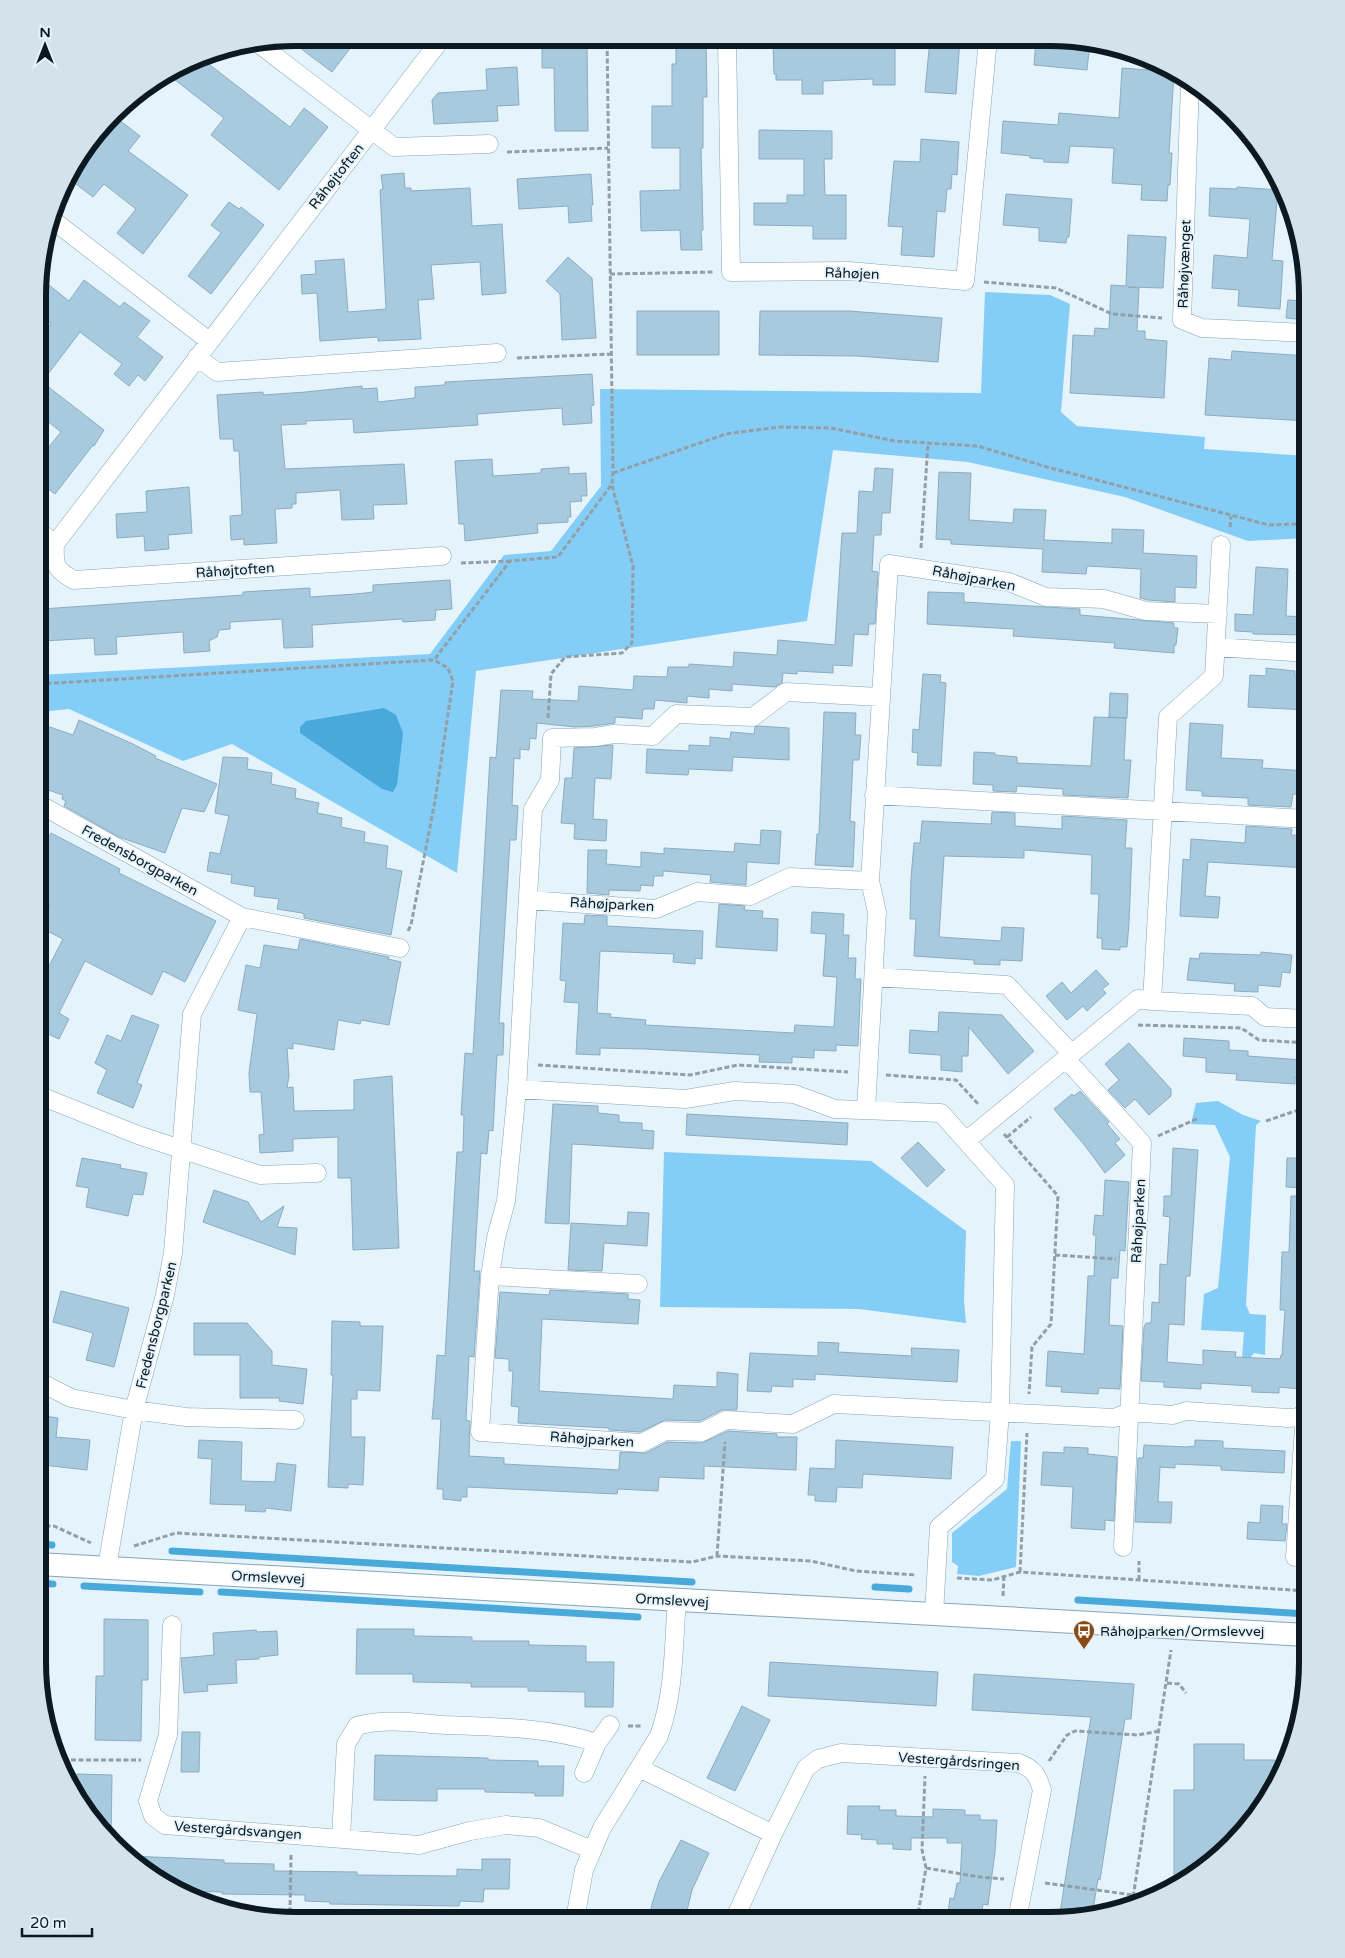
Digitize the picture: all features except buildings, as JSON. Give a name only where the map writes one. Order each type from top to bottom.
[{"type":"street","name":"Råhøjtoften","points":[[436,46],[55,544],[54,562],[61,573],[74,580],[442,556]]},
{"type":"street","points":[[727,46],[731,272]]},
{"type":"street","points":[[965,281],[987,46]]},
{"type":"street","name":"Råhøjtoften","points":[[264,48],[394,147],[489,144]]},
{"type":"street","name":"Råhøjvænget","points":[[1190,90],[1182,320],[1202,328],[1299,333]]},
{"type":"street","points":[[58,224],[209,341]]},
{"type":"street","name":"Råhøjen","points":[[731,272],[849,271],[965,281]]},
{"type":"street","points":[[197,357],[217,372],[497,353]]},
{"type":"street","points":[[46,537],[55,544]]},
{"type":"street","points":[[1152,1001],[1168,716],[1214,676],[1221,545]]},
{"type":"street","name":"Råhøjparken","points":[[866,1110],[877,912],[870,881],[889,564],[1009,582],[1046,597],[1104,599],[1146,611],[1218,614]]},
{"type":"street","points":[[1216,647],[1299,652]]},
{"type":"street","points":[[552,738],[595,738],[614,734],[653,736],[676,714],[753,717],[786,692],[880,697]]},
{"type":"street","name":"Råhøjparken","points":[[552,738],[550,780],[533,809],[518,1089],[506,1201],[496,1238],[490,1276],[480,1432],[642,1443],[665,1431],[702,1432],[726,1420],[793,1424],[834,1404],[1114,1418],[1129,1412],[1173,1415],[1186,1411],[1288,1418],[1299,1417]]},
{"type":"street","points":[[874,795],[1299,819]]},
{"type":"street","name":"Fredensborgparken","points":[[46,808],[242,917],[400,948]]},
{"type":"street","name":"Råhøjparken","points":[[528,900],[656,909],[697,892],[750,896],[790,877],[870,881]]},
{"type":"street","name":"Fredensborgparken","points":[[109,1560],[134,1410],[166,1295],[174,1253],[192,1014],[242,917]]},
{"type":"street","points":[[874,978],[1006,985],[1142,1143]]},
{"type":"street","points":[[966,1141],[1138,999],[1252,1006],[1265,1017],[1299,1019]]},
{"type":"street","points":[[518,1089],[685,1099],[735,1090],[794,1094],[835,1109],[941,1113],[1005,1185],[1000,1412],[995,1479],[939,1527],[934,1614]]},
{"type":"street","points":[[46,1098],[138,1135],[260,1175],[317,1173]]},
{"type":"street","name":"Råhøjparken","points":[[1123,1547],[1142,1143]]},
{"type":"street","points":[[490,1276],[638,1284]]},
{"type":"street","points":[[46,1384],[71,1398],[134,1410],[186,1417],[295,1420]]},
{"type":"street","name":"Råhøjparken","points":[[1295,1557],[1299,1511]]},
{"type":"street","name":"Ormslevvej","points":[[46,1564],[109,1560],[677,1600],[1299,1635]]},
{"type":"street","points":[[576,1912],[584,1870],[592,1850],[602,1828],[659,1736],[668,1710],[673,1678],[677,1600]]},
{"type":"street","name":"Vestergårdsvangen","points":[[172,1625],[168,1736],[148,1800],[153,1816],[165,1824],[419,1846],[470,1831],[506,1825],[539,1828],[592,1850]]},
{"type":"street","points":[[341,1838],[346,1744],[357,1726],[369,1723],[402,1722],[516,1728],[563,1734],[597,1743]]},
{"type":"street","points":[[584,1773],[597,1743],[610,1725]]},
{"type":"street","name":"Vestergårdsringen","points":[[738,1912],[773,1834],[806,1768],[818,1759],[841,1753],[1019,1763],[1031,1768],[1038,1777],[1042,1790],[1019,1912]]},
{"type":"street","points":[[639,1768],[773,1834]]},
{"type":"path","points":[[552,738],[547,726],[551,674],[565,657],[622,653],[632,643],[633,566],[612,484],[607,46]]},
{"type":"path","points":[[489,144],[504,152],[608,148]]},
{"type":"path","points":[[610,274],[731,272]]},
{"type":"path","points":[[965,281],[1056,288],[1112,314],[1182,320]]},
{"type":"path","points":[[497,353],[516,358],[611,354]]},
{"type":"path","points":[[613,473],[726,434],[779,427],[831,428],[895,441],[978,446],[1047,467],[1269,525],[1299,524]]},
{"type":"path","points":[[920,568],[928,444]]},
{"type":"path","points":[[442,556],[442,563],[558,558],[612,484]]},
{"type":"path","points":[[434,660],[510,561]]},
{"type":"path","points":[[46,684],[434,660],[448,668],[453,681],[435,801],[411,925],[400,948]]},
{"type":"path","points":[[1137,1025],[1241,1028],[1260,1040],[1299,1042]]},
{"type":"path","points":[[519,1064],[690,1075],[738,1065],[956,1080],[1058,1196],[1051,1324],[1032,1347],[1020,1572]]},
{"type":"path","points":[[1266,1121],[1299,1110]]},
{"type":"path","points":[[1007,1137],[1036,1112]]},
{"type":"path","points":[[1142,1143],[1199,1118]]},
{"type":"path","points":[[1054,1256],[1136,1260]]},
{"type":"path","points":[[717,1556],[726,1420]]},
{"type":"path","points":[[46,1526],[54,1526],[109,1560],[176,1533],[692,1562],[717,1556],[812,1560],[856,1571],[992,1580],[1020,1572],[1299,1590]]},
{"type":"path","points":[[1133,1897],[1175,1628]]},
{"type":"path","points":[[1166,1683],[1179,1684],[1186,1693]]},
{"type":"path","points":[[610,1725],[662,1726]]},
{"type":"path","points":[[1034,1773],[1050,1760],[1067,1736],[1075,1731],[1138,1736],[1159,1731]]},
{"type":"path","points":[[918,1912],[926,1868],[922,1850],[925,1758]]},
{"type":"path","points":[[66,1759],[160,1760]]},
{"type":"path","points":[[290,1912],[291,1834]]},
{"type":"shaded area","points":[[985,292],[1050,295],[1070,304],[1061,412],[1077,426],[1205,437],[1204,449],[1299,455],[1299,538],[1248,541],[1125,497],[968,462],[833,450],[807,621],[476,671],[457,873],[232,744],[183,761],[69,709],[46,711],[46,675],[430,654],[504,555],[551,551],[601,486],[600,389],[981,393]]},
{"type":"shaded area","points":[[384,708],[396,715],[403,733],[397,785],[393,792],[382,789],[300,733],[300,727],[306,721]]},
{"type":"shaded area","points":[[1218,1101],[1243,1115],[1261,1121],[1256,1125],[1246,1305],[1250,1314],[1266,1315],[1265,1355],[1254,1353],[1250,1358],[1242,1358],[1244,1332],[1201,1330],[1204,1294],[1218,1288],[1230,1157],[1215,1125],[1191,1124],[1196,1103]]},
{"type":"shaded area","points":[[664,1152],[871,1161],[966,1231],[964,1300],[966,1323],[859,1309],[660,1307]]},
{"type":"shaded area","points":[[1011,1441],[1021,1441],[1016,1567],[979,1576],[957,1574],[958,1566],[952,1562],[952,1533],[1007,1489]]},
{"type":"waterway","points":[[46,1545],[52,1545]]},
{"type":"waterway","points":[[172,1551],[692,1582]]},
{"type":"waterway","points":[[46,1584],[53,1584]]},
{"type":"waterway","points":[[84,1586],[200,1592]]},
{"type":"waterway","points":[[875,1587],[909,1589]]},
{"type":"waterway","points":[[221,1592],[638,1617]]},
{"type":"waterway","points":[[1078,1600],[1299,1614]]},
{"type":"place","name":"Råhøjparken/Ormslevvej","points":[[1084,1650]]}]
